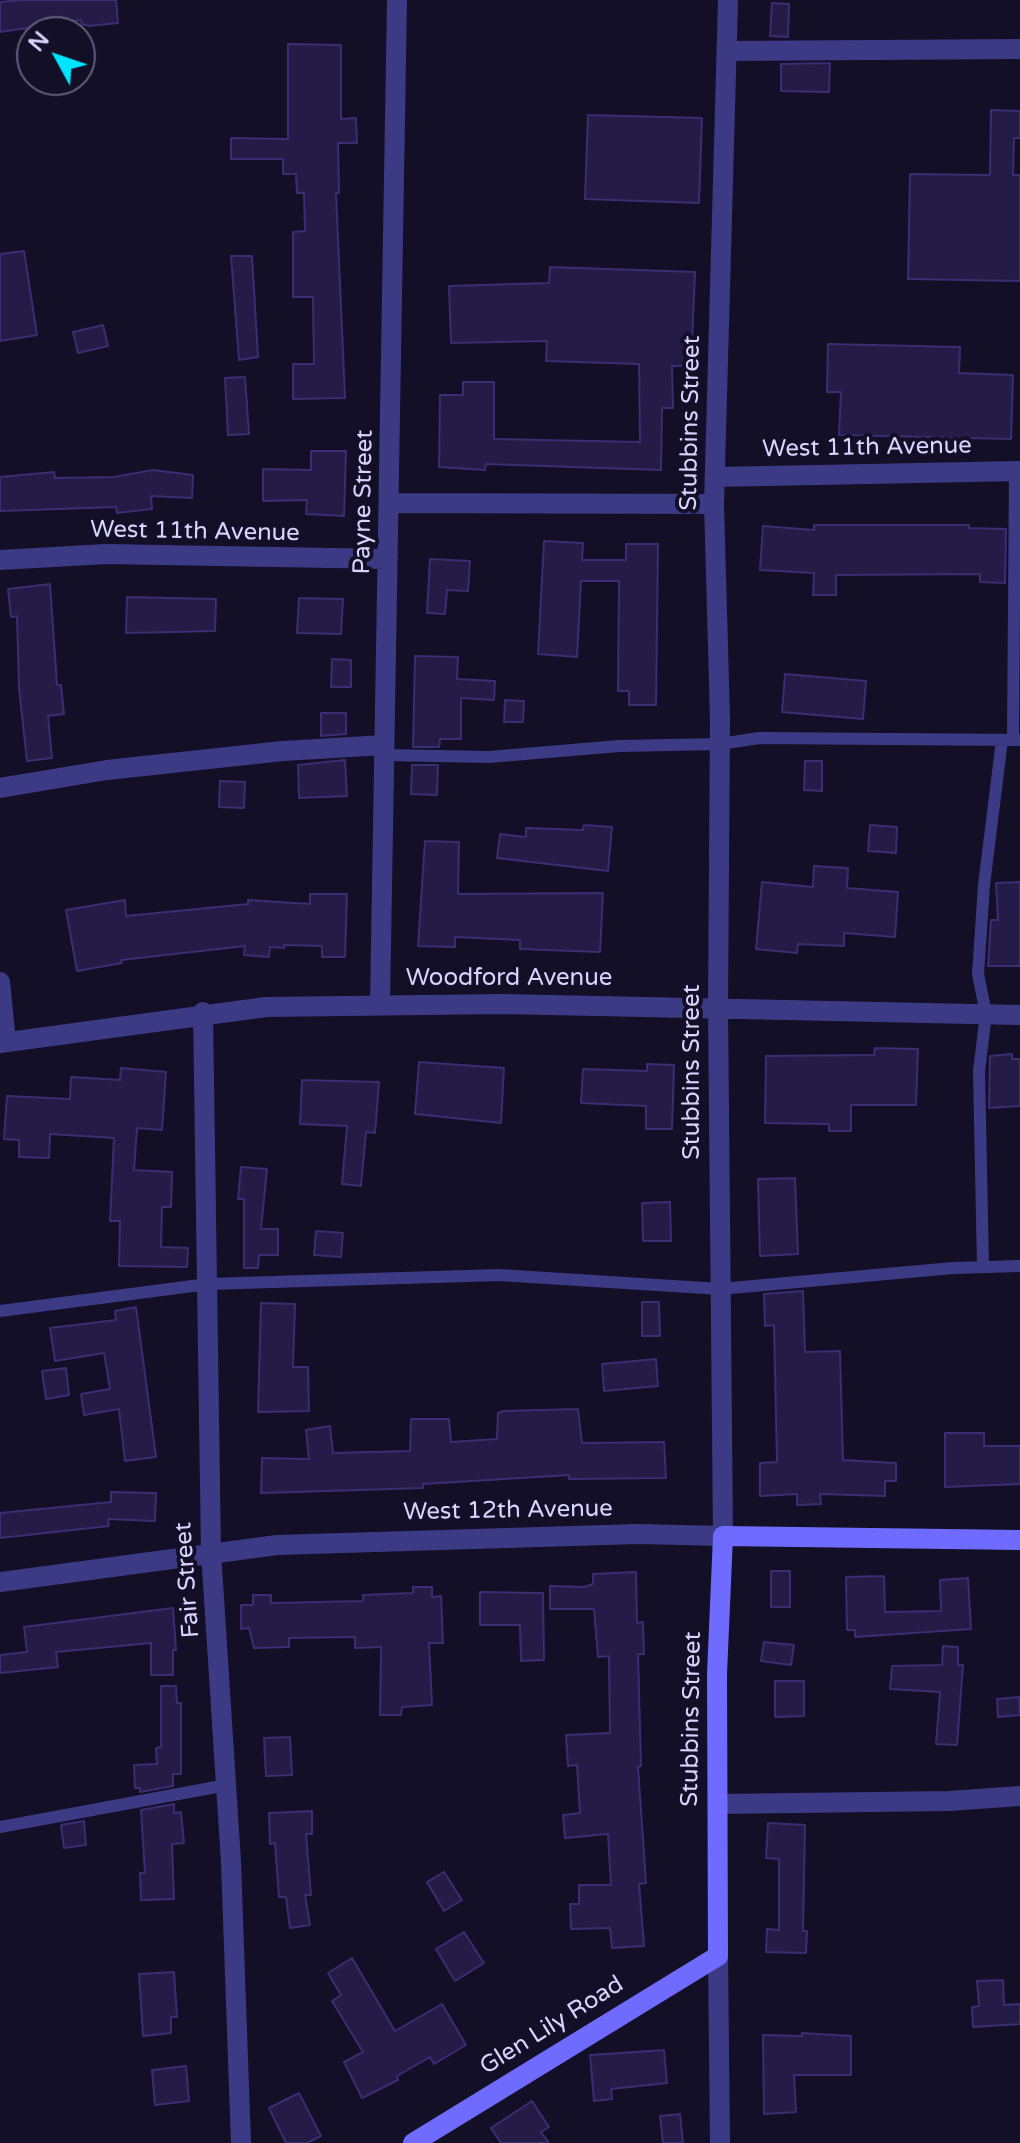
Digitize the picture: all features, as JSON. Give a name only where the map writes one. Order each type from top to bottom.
[{"type":"street","name":"Payne Street","points":[[380,1004],[397,0]]},
{"type":"street","name":"Stubbins Street","points":[[720,2143],[717,1674],[723,1536],[718,1007],[720,744],[714,504],[728,0]]},
{"type":"street","points":[[727,51],[1020,49]]},
{"type":"street","name":"West 11th Avenue","points":[[715,477],[1017,471]]},
{"type":"street","points":[[390,503],[714,504]]},
{"type":"street","name":"West 11th Avenue","points":[[0,560],[106,554],[388,559]]},
{"type":"street","points":[[0,788],[107,770],[283,751],[384,750]]},
{"type":"street","points":[[0,982],[3,1042]]},
{"type":"street","name":"Woodford Avenue","points":[[3,1042],[203,1012],[380,1004],[718,1007],[1020,1015]]},
{"type":"street","name":"Fair Street","points":[[203,1012],[211,1552],[227,1785],[241,2143]]},
{"type":"street","name":"West 12th Avenue","points":[[0,1582],[211,1552],[414,1539],[723,1536],[1020,1540]]},
{"type":"street","points":[[718,1804],[949,1801],[1020,1796]]},
{"type":"street","name":"Glen Lily Road","points":[[413,2143],[718,1956]]},
{"type":"lane","points":[[983,1267],[979,1071],[986,1014],[979,959],[984,885],[1011,740],[1017,471]]},
{"type":"lane","points":[[384,750],[489,757],[619,746],[720,744],[759,738],[1011,740]]},
{"type":"lane","points":[[0,1311],[208,1284],[499,1275],[720,1289],[1020,1266]]},
{"type":"lane","points":[[0,1827],[227,1785]]},
{"type":"building","points":[[116,0],[118,23],[96,25],[96,16],[16,16],[16,30],[0,32],[0,2]]},
{"type":"building","points":[[772,3],[789,4],[788,37],[770,36]]},
{"type":"building","points":[[288,44],[341,45],[341,119],[356,118],[357,143],[338,143],[339,193],[336,193],[345,398],[293,399],[293,364],[314,364],[313,297],[293,297],[293,232],[305,231],[304,193],[297,193],[296,174],[283,174],[283,159],[231,159],[231,138],[288,139]]},
{"type":"building","points":[[830,63],[829,92],[781,91],[781,64]]},
{"type":"building","points":[[991,110],[1020,111],[1020,138],[1014,138],[1013,175],[1020,175],[1020,281],[908,279],[910,174],[990,175]]},
{"type":"building","points":[[588,115],[702,118],[699,203],[585,199]]},
{"type":"building","points":[[24,251],[37,335],[0,341],[0,254]]},
{"type":"building","points":[[231,256],[252,256],[258,357],[239,360]]},
{"type":"building","points":[[550,267],[695,272],[691,366],[672,366],[673,408],[662,408],[661,470],[486,464],[485,470],[439,467],[440,395],[463,395],[463,382],[494,382],[494,439],[640,442],[639,364],[546,361],[547,341],[451,343],[449,286],[549,283]]},
{"type":"building","points":[[103,325],[108,346],[78,353],[73,332]]},
{"type":"building","points":[[828,344],[960,347],[959,373],[1013,375],[1011,439],[839,435],[841,392],[827,392]]},
{"type":"building","points":[[245,377],[249,434],[228,435],[225,378]]},
{"type":"building","points":[[311,451],[346,451],[344,516],[306,514],[307,500],[263,501],[263,469],[311,470]]},
{"type":"building","points":[[153,470],[193,475],[192,498],[151,496],[152,509],[117,513],[116,507],[0,511],[0,477],[54,472],[55,478],[114,477]]},
{"type":"building","points":[[814,525],[969,525],[969,528],[1006,529],[1005,583],[980,582],[980,574],[836,575],[836,595],[813,595],[814,573],[760,570],[763,526],[814,530]]},
{"type":"building","points":[[544,541],[583,543],[582,560],[626,560],[626,544],[658,544],[656,705],[629,705],[629,691],[618,691],[619,581],[581,581],[577,657],[538,654]]},
{"type":"building","points":[[430,559],[470,561],[468,591],[447,590],[445,614],[427,613]]},
{"type":"building","points":[[50,584],[57,685],[61,685],[64,714],[48,716],[52,758],[27,761],[19,688],[17,616],[11,617],[8,589]]},
{"type":"building","points":[[127,597],[216,599],[215,631],[126,633]]},
{"type":"building","points":[[299,598],[343,599],[341,634],[297,633]]},
{"type":"building","points":[[415,656],[458,657],[457,679],[495,681],[494,700],[461,698],[461,739],[440,739],[439,747],[413,747]]},
{"type":"building","points":[[332,659],[351,660],[351,687],[331,687]]},
{"type":"building","points":[[785,674],[866,681],[863,719],[782,712]]},
{"type":"building","points":[[505,700],[524,701],[523,722],[504,722]]},
{"type":"building","points":[[321,713],[346,713],[346,734],[321,736]]},
{"type":"building","points":[[345,760],[347,796],[299,798],[298,765]]},
{"type":"building","points":[[805,761],[822,761],[822,791],[804,790]]},
{"type":"building","points":[[412,765],[438,765],[437,795],[411,794]]},
{"type":"building","points":[[220,781],[245,782],[244,808],[219,807]]},
{"type":"building","points":[[584,825],[612,827],[608,871],[497,858],[500,834],[526,837],[526,828],[583,830]]},
{"type":"building","points":[[870,825],[897,827],[896,853],[868,851]]},
{"type":"building","points":[[425,841],[459,842],[458,894],[603,893],[600,952],[520,949],[520,940],[455,937],[455,947],[418,946]]},
{"type":"building","points":[[814,866],[848,868],[847,888],[898,892],[895,937],[844,933],[844,946],[798,944],[797,953],[756,949],[762,882],[813,887]]},
{"type":"building","points":[[1020,882],[1020,966],[988,966],[991,920],[998,920],[996,883]]},
{"type":"building","points":[[310,894],[347,894],[345,957],[322,957],[322,946],[284,945],[284,948],[270,947],[269,957],[244,955],[245,946],[121,960],[122,963],[77,971],[66,910],[125,900],[126,916],[248,904],[248,900],[310,904]]},
{"type":"building","points":[[875,1048],[918,1049],[916,1105],[851,1105],[851,1131],[829,1131],[829,1124],[765,1123],[766,1056],[874,1055]]},
{"type":"building","points":[[1012,1054],[1012,1059],[1020,1059],[1020,1106],[989,1108],[990,1056]]},
{"type":"building","points":[[419,1062],[504,1068],[501,1123],[415,1114]]},
{"type":"building","points":[[647,1064],[674,1065],[672,1129],[646,1129],[646,1106],[581,1103],[583,1069],[647,1071]]},
{"type":"building","points":[[121,1068],[166,1072],[162,1130],[137,1128],[134,1170],[172,1172],[171,1207],[162,1207],[161,1247],[188,1248],[187,1267],[119,1266],[120,1221],[110,1221],[114,1138],[50,1134],[49,1158],[19,1157],[19,1140],[4,1139],[7,1096],[70,1099],[71,1077],[120,1080]]},
{"type":"building","points":[[302,1080],[379,1082],[375,1133],[366,1132],[361,1186],[342,1184],[347,1126],[300,1124]]},
{"type":"building","points":[[241,1167],[267,1169],[261,1229],[278,1229],[278,1255],[259,1255],[258,1268],[244,1268],[244,1199],[238,1199]]},
{"type":"building","points":[[795,1178],[798,1254],[760,1256],[758,1179]]},
{"type":"building","points":[[670,1202],[671,1241],[643,1241],[642,1203]]},
{"type":"building","points":[[316,1231],[343,1233],[341,1257],[314,1255]]},
{"type":"building","points":[[803,1291],[805,1352],[840,1351],[843,1460],[896,1463],[896,1481],[885,1481],[885,1496],[820,1494],[821,1504],[797,1505],[797,1494],[760,1496],[760,1463],[777,1462],[774,1325],[765,1326],[764,1294]]},
{"type":"building","points":[[642,1302],[659,1302],[660,1336],[642,1336]]},
{"type":"building","points":[[261,1303],[295,1304],[293,1367],[308,1367],[309,1411],[258,1412]]},
{"type":"building","points":[[136,1307],[156,1457],[125,1461],[119,1409],[84,1415],[81,1394],[110,1389],[104,1353],[55,1361],[50,1328],[116,1320],[115,1311]]},
{"type":"building","points":[[656,1359],[658,1386],[604,1391],[602,1364]]},
{"type":"building","points":[[66,1368],[69,1395],[46,1399],[42,1371]]},
{"type":"building","points":[[578,1409],[582,1443],[664,1442],[666,1478],[569,1479],[569,1475],[423,1484],[423,1488],[261,1493],[262,1458],[309,1459],[306,1430],[330,1426],[333,1453],[410,1451],[411,1419],[449,1419],[451,1442],[497,1439],[498,1413],[504,1411]]},
{"type":"building","points":[[945,1433],[984,1433],[984,1446],[1020,1446],[1020,1484],[945,1487]]},
{"type":"building","points":[[111,1492],[156,1493],[155,1521],[108,1519],[109,1526],[0,1538],[0,1513],[111,1502]]},
{"type":"building","points":[[771,1571],[790,1571],[790,1607],[771,1607]]},
{"type":"building","points":[[636,1572],[637,1623],[643,1622],[644,1654],[638,1654],[641,1766],[638,1767],[646,1883],[639,1884],[644,1946],[612,1948],[610,1928],[571,1929],[570,1904],[579,1904],[579,1885],[611,1885],[608,1834],[565,1838],[563,1815],[580,1813],[577,1765],[568,1766],[566,1735],[610,1733],[609,1656],[598,1657],[594,1609],[550,1609],[550,1586],[584,1587],[593,1584],[593,1574]]},
{"type":"building","points":[[884,1576],[885,1612],[941,1611],[940,1580],[968,1578],[971,1629],[855,1637],[855,1630],[847,1630],[846,1577]]},
{"type":"building","points":[[413,1587],[432,1587],[432,1597],[441,1596],[443,1643],[429,1643],[432,1705],[402,1707],[401,1715],[380,1715],[381,1647],[355,1648],[355,1637],[289,1638],[289,1647],[254,1648],[249,1628],[241,1629],[241,1605],[253,1605],[253,1595],[271,1595],[271,1603],[363,1601],[363,1595],[413,1593]]},
{"type":"building","points":[[480,1592],[543,1593],[544,1660],[521,1661],[520,1625],[480,1625]]},
{"type":"building","points":[[173,1608],[176,1650],[173,1650],[173,1675],[151,1675],[151,1643],[56,1652],[58,1667],[0,1673],[0,1655],[27,1652],[24,1627]]},
{"type":"building","points":[[764,1642],[794,1645],[791,1665],[761,1661]]},
{"type":"building","points":[[943,1646],[958,1647],[958,1665],[963,1665],[957,1745],[936,1744],[940,1692],[890,1689],[892,1666],[942,1665]]},
{"type":"building","points":[[775,1681],[804,1681],[804,1716],[775,1717]]},
{"type":"building","points":[[161,1686],[176,1686],[177,1703],[181,1703],[181,1774],[173,1774],[173,1786],[140,1792],[140,1788],[135,1788],[134,1765],[157,1764],[156,1748],[161,1747]]},
{"type":"building","points":[[1019,1697],[1020,1715],[998,1717],[997,1699]]},
{"type":"building","points":[[290,1737],[292,1775],[266,1776],[264,1738]]},
{"type":"building","points":[[174,1804],[174,1813],[181,1812],[184,1843],[172,1844],[174,1899],[141,1900],[140,1873],[145,1873],[141,1810]]},
{"type":"building","points":[[312,1811],[312,1834],[306,1834],[311,1895],[305,1895],[310,1925],[290,1928],[286,1897],[279,1897],[275,1843],[270,1844],[269,1813]]},
{"type":"building","points":[[84,1821],[86,1845],[64,1848],[61,1825]]},
{"type":"building","points":[[768,1823],[805,1825],[803,1931],[807,1931],[806,1953],[766,1952],[767,1929],[779,1930],[779,1859],[766,1858]]},
{"type":"building","points":[[444,1872],[462,1900],[444,1911],[427,1882]]},
{"type":"building","points":[[464,1932],[484,1963],[455,1981],[436,1949]]},
{"type":"building","points":[[352,1958],[395,2031],[442,2004],[466,2045],[434,2064],[430,2057],[397,2076],[398,2080],[362,2098],[344,2062],[363,2052],[332,2001],[341,1995],[328,1973]]},
{"type":"building","points":[[174,1972],[177,2017],[171,2017],[171,2033],[143,2036],[139,1974]]},
{"type":"building","points":[[1003,1980],[1004,2005],[1020,2004],[1020,2024],[973,2027],[972,2007],[979,2006],[977,1981]]},
{"type":"building","points":[[802,2033],[851,2036],[851,2075],[794,2075],[796,2112],[764,2114],[763,2035],[802,2036]]},
{"type":"building","points":[[664,2050],[667,2083],[611,2089],[612,2099],[594,2101],[590,2055]]},
{"type":"building","points":[[186,2066],[189,2101],[155,2105],[152,2070]]},
{"type":"building","points":[[299,2093],[321,2136],[307,2143],[286,2143],[269,2108]]},
{"type":"building","points":[[532,2101],[549,2127],[541,2132],[549,2143],[501,2143],[491,2128]]},
{"type":"building","points":[[680,2114],[683,2143],[663,2143],[660,2116]]}]
